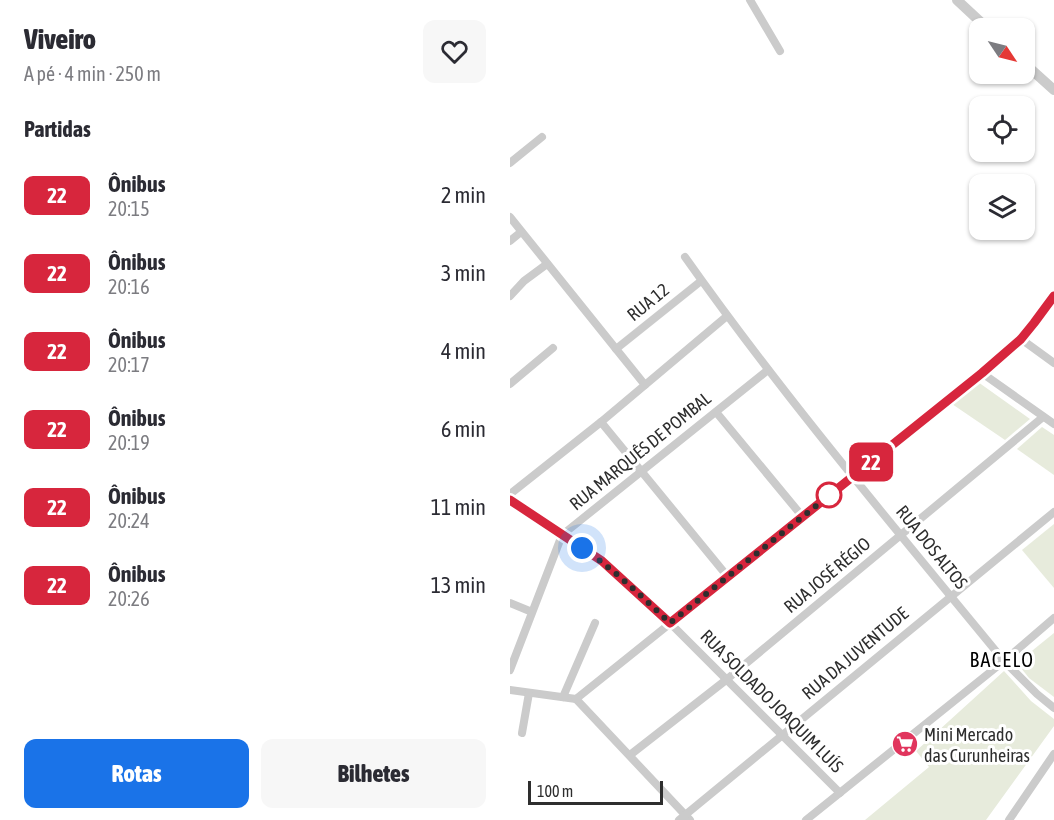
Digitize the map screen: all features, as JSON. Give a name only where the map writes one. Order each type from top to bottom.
[{"type":"street","points":[[750,0],[780,51]]},
{"type":"street","points":[[957,0],[976,18]]},
{"type":"street","points":[[1035,73],[1054,90]]},
{"type":"street","points":[[510,163],[542,137]]},
{"type":"street","points":[[510,218],[645,385]]},
{"type":"street","points":[[510,242],[521,232]]},
{"type":"street","name":"RUA DOS ALTOS","points":[[685,257],[768,370],[1004,661],[1054,708]]},
{"type":"street","points":[[510,296],[524,281],[547,264]]},
{"type":"street","name":"RUA 12","points":[[616,349],[701,280]]},
{"type":"street","points":[[576,699],[982,373],[1021,339],[1054,296]]},
{"type":"street","points":[[510,494],[601,422],[727,316]]},
{"type":"street","points":[[1021,339],[1054,363]]},
{"type":"street","points":[[510,384],[553,348]]},
{"type":"street","name":"RUA MARQUÊS DE POMBAL","points":[[510,670],[562,535],[768,370]]},
{"type":"street","points":[[982,373],[1054,424]]},
{"type":"street","points":[[716,412],[802,516]]},
{"type":"street","name":"RUA JOSÉ RÉGIO","points":[[630,755],[726,680],[1043,417]]},
{"type":"street","points":[[601,422],[728,577]]},
{"type":"street","name":"RUA SOLDADO JOAQUIM LUÍS","points":[[510,500],[602,561],[670,623],[840,793]]},
{"type":"street","name":"RUA DA JUVENTUDE","points":[[684,818],[1054,512]]},
{"type":"street","points":[[510,603],[532,612]]},
{"type":"street","points":[[806,820],[1054,618]]},
{"type":"street","points":[[563,697],[595,623]]},
{"type":"street","points":[[510,690],[576,699],[630,755],[684,818]]},
{"type":"street","points":[[522,733],[529,693]]},
{"type":"street","points":[[1010,820],[1054,754]]},
{"type":"shaded area","points":[[978,382],[1030,419],[1005,440],[952,404]]},
{"type":"shaded area","points":[[1042,427],[1054,435],[1054,475],[1017,449]]},
{"type":"shaded area","points":[[1054,524],[1054,588],[1022,550]]},
{"type":"shaded area","points":[[1054,633],[1054,697],[1029,678],[1017,663]]},
{"type":"shaded area","points":[[1004,671],[1031,701],[1054,719],[1054,726],[986,820],[865,820],[929,767],[916,751]]},
{"type":"bus line","name":"22","points":[[510,500],[602,561],[670,623],[982,373],[1021,339],[1054,296]]},
{"type":"place","name":"Mini Mercado das Curunheiras","points":[[905,744]]},
{"type":"district","name":"BACELO","points":[[1002,659]]},
{"type":"route","points":[[582,548],[615,572],[670,623],[836,490],[829,495]]}]
